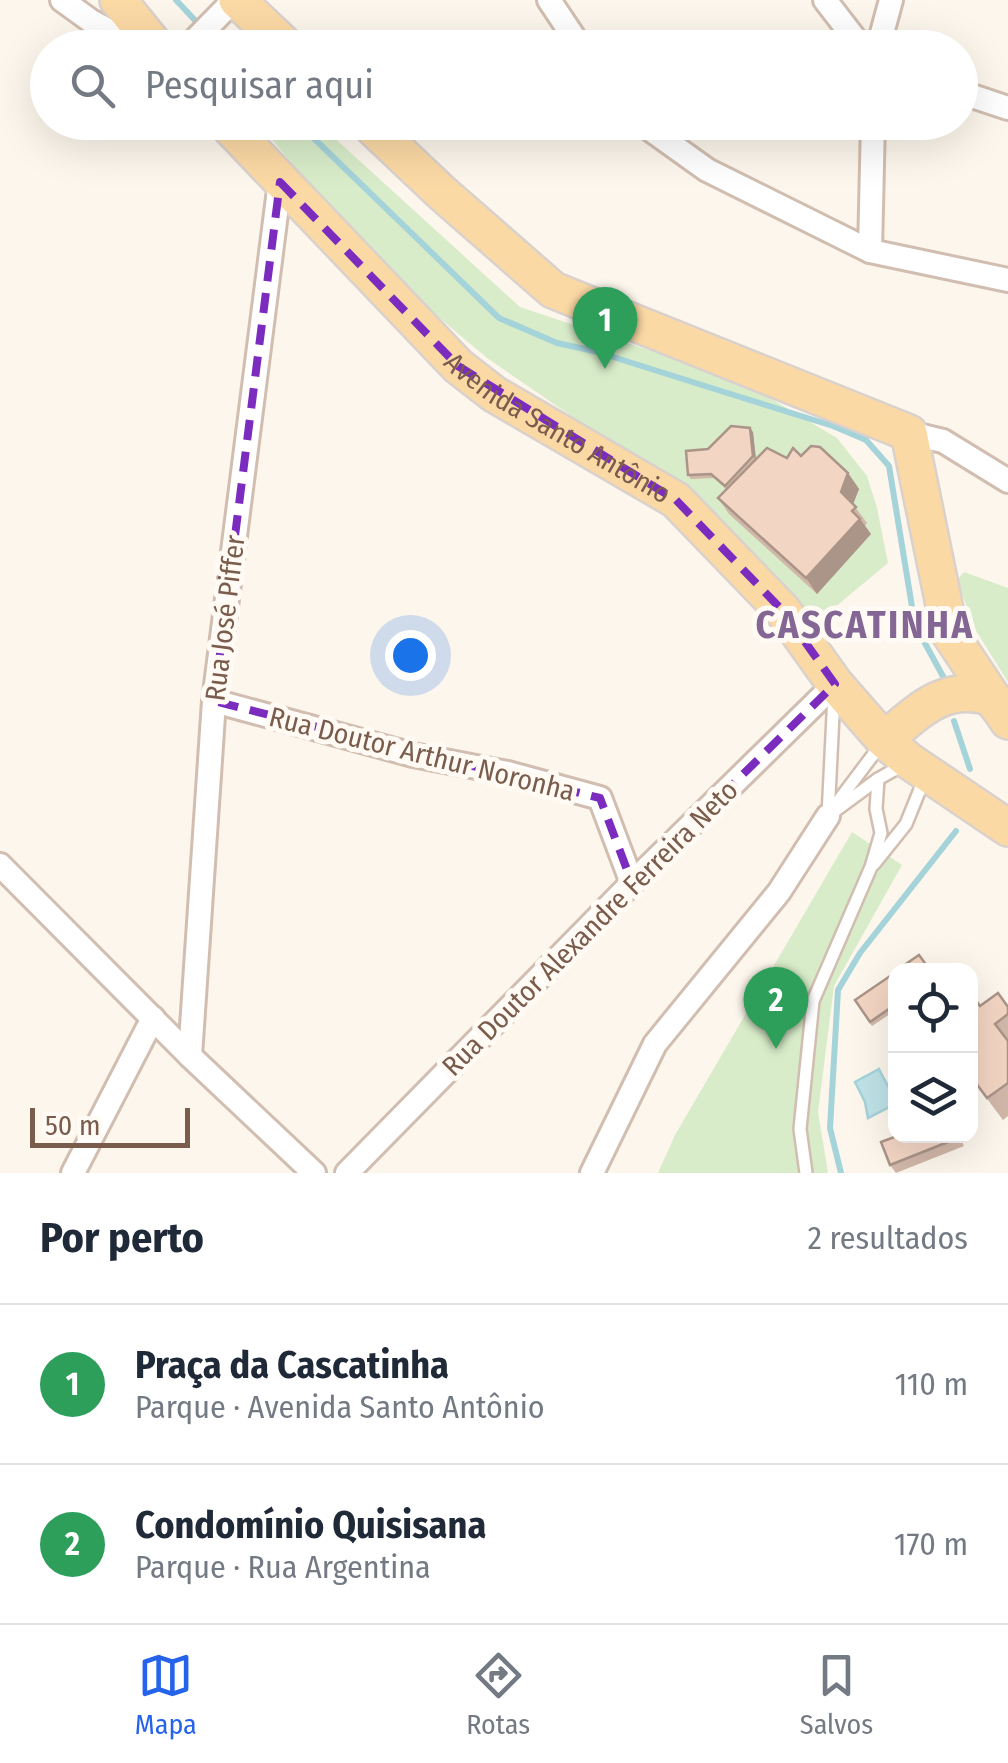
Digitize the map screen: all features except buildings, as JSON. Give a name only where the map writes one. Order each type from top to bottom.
[{"type":"main road","points":[[118,0],[142,30]]},
{"type":"main road","points":[[229,6],[263,30]]},
{"type":"main road","name":"Avenida Santo Antônio","points":[[241,140],[458,366],[494,394],[676,500],[783,611],[835,684],[907,757],[1004,814]]},
{"type":"main road","points":[[386,140],[554,290],[909,433],[950,634],[1006,718]]},
{"type":"main road","points":[[907,757],[924,708],[951,694],[966,691],[990,697],[1006,718]]},
{"type":"street","points":[[62,0],[108,30]]},
{"type":"street","points":[[549,0],[568,30]]},
{"type":"street","points":[[825,0],[848,30]]},
{"type":"street","points":[[883,30],[892,0]]},
{"type":"street","points":[[205,30],[229,6]]},
{"type":"street","points":[[978,98],[1008,108]]},
{"type":"street","points":[[665,140],[707,170],[870,251],[1008,280]]},
{"type":"street","points":[[870,251],[873,140]]},
{"type":"street","name":"Rua José Piffer","points":[[190,1056],[214,701],[280,182]]},
{"type":"street","points":[[909,433],[944,441],[1008,480]]},
{"type":"street","name":"Rua Doutor Alexandre Ferreira Neto","points":[[347,1173],[632,882],[835,684]]},
{"type":"street","name":"Rua Doutor Arthur Noronha","points":[[214,701],[413,755],[508,773],[600,798],[632,882]]},
{"type":"street","points":[[592,1173],[655,1044],[779,892],[828,816]]},
{"type":"street","points":[[0,866],[190,1056],[314,1173]]},
{"type":"street","points":[[73,1173],[152,1018]]},
{"type":"lane","points":[[828,816],[835,684]]},
{"type":"lane","points":[[828,816],[907,757]]},
{"type":"lane","points":[[828,816],[907,757]]},
{"type":"lane","points":[[871,867],[906,824],[907,757]]},
{"type":"lane","points":[[806,1173],[800,1129],[813,1000],[871,867],[880,834],[876,808],[878,779]]},
{"type":"highlighted area","points":[[280,182],[458,366],[676,500],[783,611],[835,684],[632,883],[600,798],[214,701]]},
{"type":"green space","points":[[272,140],[337,140],[520,307],[739,380],[837,438],[867,476],[888,563],[817,622],[702,506],[487,358],[379,267]]},
{"type":"green space","points":[[964,572],[1008,588],[1008,682],[975,629],[957,580]]},
{"type":"green space","points":[[852,832],[902,865],[834,986],[818,1112],[828,1173],[658,1173],[675,1135]]},
{"type":"water","points":[[879,1069],[888,1086],[888,1108],[868,1118],[855,1082]]},
{"type":"waterway","points":[[176,0],[204,30]]},
{"type":"waterway","points":[[316,140],[499,318],[557,343],[833,426],[866,440],[889,466],[915,625],[945,680]]},
{"type":"waterway","points":[[954,721],[970,769]]},
{"type":"waterway","points":[[841,1173],[830,1128],[838,990],[860,953],[956,831]]},
{"type":"place","name":"Praça da Cascatinha","points":[[605,369]]},
{"type":"place","name":"Condomínio Quisisana","points":[[776,1049]]},
{"type":"district","name":"CASCATINHA","points":[[865,625]]}]
